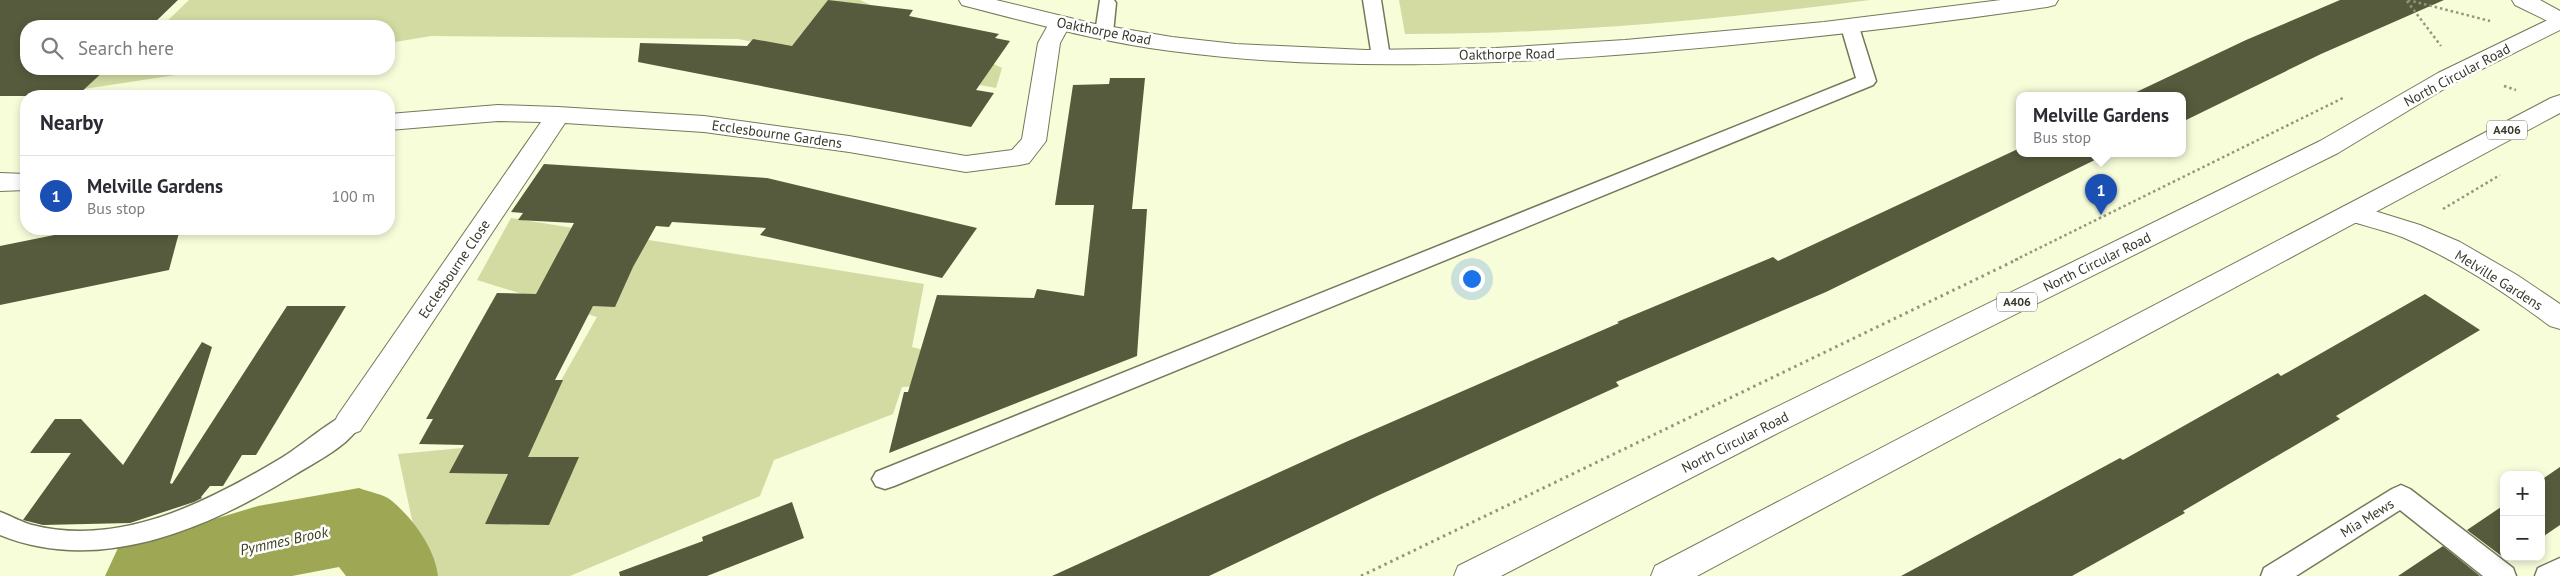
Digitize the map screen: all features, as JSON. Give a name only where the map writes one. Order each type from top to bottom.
[{"type":"main road","name":"Oakthorpe Road","points":[[970,0],[1060,24],[1174,44],[1266,52],[1381,57],[1565,53],[1850,27],[2047,0]]},
{"type":"main road","points":[[2523,0],[2560,20]]},
{"type":"main road","name":"North Circular Road","points":[[1470,576],[1788,415],[2329,147],[2446,78],[2560,20]]},
{"type":"main road","name":"Ecclesbourne Gardens","points":[[395,122],[498,113],[558,115],[604,120],[704,124],[849,144],[966,164],[1020,157],[1034,141],[1049,43],[1060,24]]},
{"type":"main road","name":"A406","points":[[1667,576],[2560,102]]},
{"type":"main road","name":"Ecclesbourne Close","points":[[349,422],[558,115]]},
{"type":"main road","points":[[0,182],[20,182]]},
{"type":"main road","name":"Melville Gardens","points":[[2352,213],[2409,230],[2448,247],[2524,292],[2560,319]]},
{"type":"lane","points":[[1372,0],[1381,57]]},
{"type":"lane","points":[[1104,33],[1107,3]]},
{"type":"lane","points":[[885,479],[1866,81],[1850,27]]},
{"type":"lane","points":[[0,523],[31,536],[58,539],[122,537],[156,531],[206,511],[249,490],[329,441],[349,422]]},
{"type":"lane","name":"Mia Mews","points":[[2274,576],[2401,496],[2503,576]]},
{"type":"lane","points":[[2548,576],[2560,569]]},
{"type":"path","points":[[2407,0],[2497,23]]},
{"type":"path","points":[[2407,0],[2443,49]]},
{"type":"path","points":[[1361,576],[2055,241],[2349,95]]},
{"type":"path","points":[[2436,213],[2502,173]]},
{"type":"green space","points":[[189,0],[860,0],[1002,68],[996,88],[738,39],[431,36],[395,42],[395,20],[168,20]]},
{"type":"green space","points":[[1399,0],[1870,0],[1696,20],[1580,29],[1405,34]]},
{"type":"green space","points":[[0,19],[20,21],[20,75],[176,75],[77,90],[43,90],[0,86]]},
{"type":"green space","points":[[511,218],[924,284],[912,347],[963,361],[956,385],[902,387],[893,414],[774,460],[760,496],[570,576],[424,576],[398,454],[526,442],[597,317],[477,280]]},
{"type":"building","points":[[0,0],[178,0],[157,20],[20,20],[20,75],[100,75],[83,90],[20,90],[20,96],[0,96]]},
{"type":"building","points":[[828,0],[913,10],[909,16],[999,34],[995,38],[1010,41],[976,90],[994,93],[971,127],[638,62],[640,43],[747,46],[753,39],[792,46]]},
{"type":"building","points":[[2340,0],[2444,0],[2321,54],[2186,120],[2186,92],[2136,92],[2246,40]]},
{"type":"building","points":[[1110,78],[1145,78],[1132,209],[1147,209],[1137,356],[889,453],[904,392],[908,392],[937,295],[1034,298],[1037,289],[1084,296],[1094,205],[1055,205],[1073,85],[1109,84]]},
{"type":"building","points":[[2016,150],[2016,157],[2101,157],[1826,292],[1616,382],[1619,386],[1377,496],[1209,576],[1052,576],[1348,441],[1619,323],[1617,322],[1773,257],[1778,261]]},
{"type":"building","points":[[544,164],[767,178],[977,228],[942,278],[760,235],[766,228],[672,222],[669,227],[656,226],[633,267],[615,307],[593,306],[555,380],[563,380],[528,457],[579,457],[549,525],[485,524],[508,474],[449,473],[464,445],[419,444],[433,419],[426,419],[497,293],[536,294],[574,223],[518,220],[523,213],[511,212]]},
{"type":"building","points":[[54,235],[178,235],[169,270],[0,305],[0,246]]},
{"type":"building","points":[[2425,294],[2480,330],[2336,416],[2340,419],[2183,511],[2185,513],[2072,576],[1901,576],[2120,458],[2123,460],[2278,373],[2281,376]]},
{"type":"building","points":[[287,306],[346,306],[256,455],[242,455],[223,486],[210,486],[202,498],[194,502],[130,523],[43,525],[23,520],[71,453],[30,453],[55,419],[81,419],[123,465],[202,342],[212,347],[170,483],[172,484]]},
{"type":"building","points":[[2560,467],[2560,525],[2545,535],[2545,516],[2545,477]]},
{"type":"building","points":[[792,502],[804,538],[707,576],[620,576],[619,572],[703,541],[702,537]]},
{"type":"building","points":[[2500,508],[2500,555],[2467,530]]},
{"type":"building","points":[[2443,546],[2480,576],[2398,576]]},
{"type":"waterway","name":"Pymmes Brook","points":[[151,576],[258,544],[359,526],[391,564],[392,576]]},
{"type":"place","name":"Melville Gardens","points":[[2101,215]]}]
